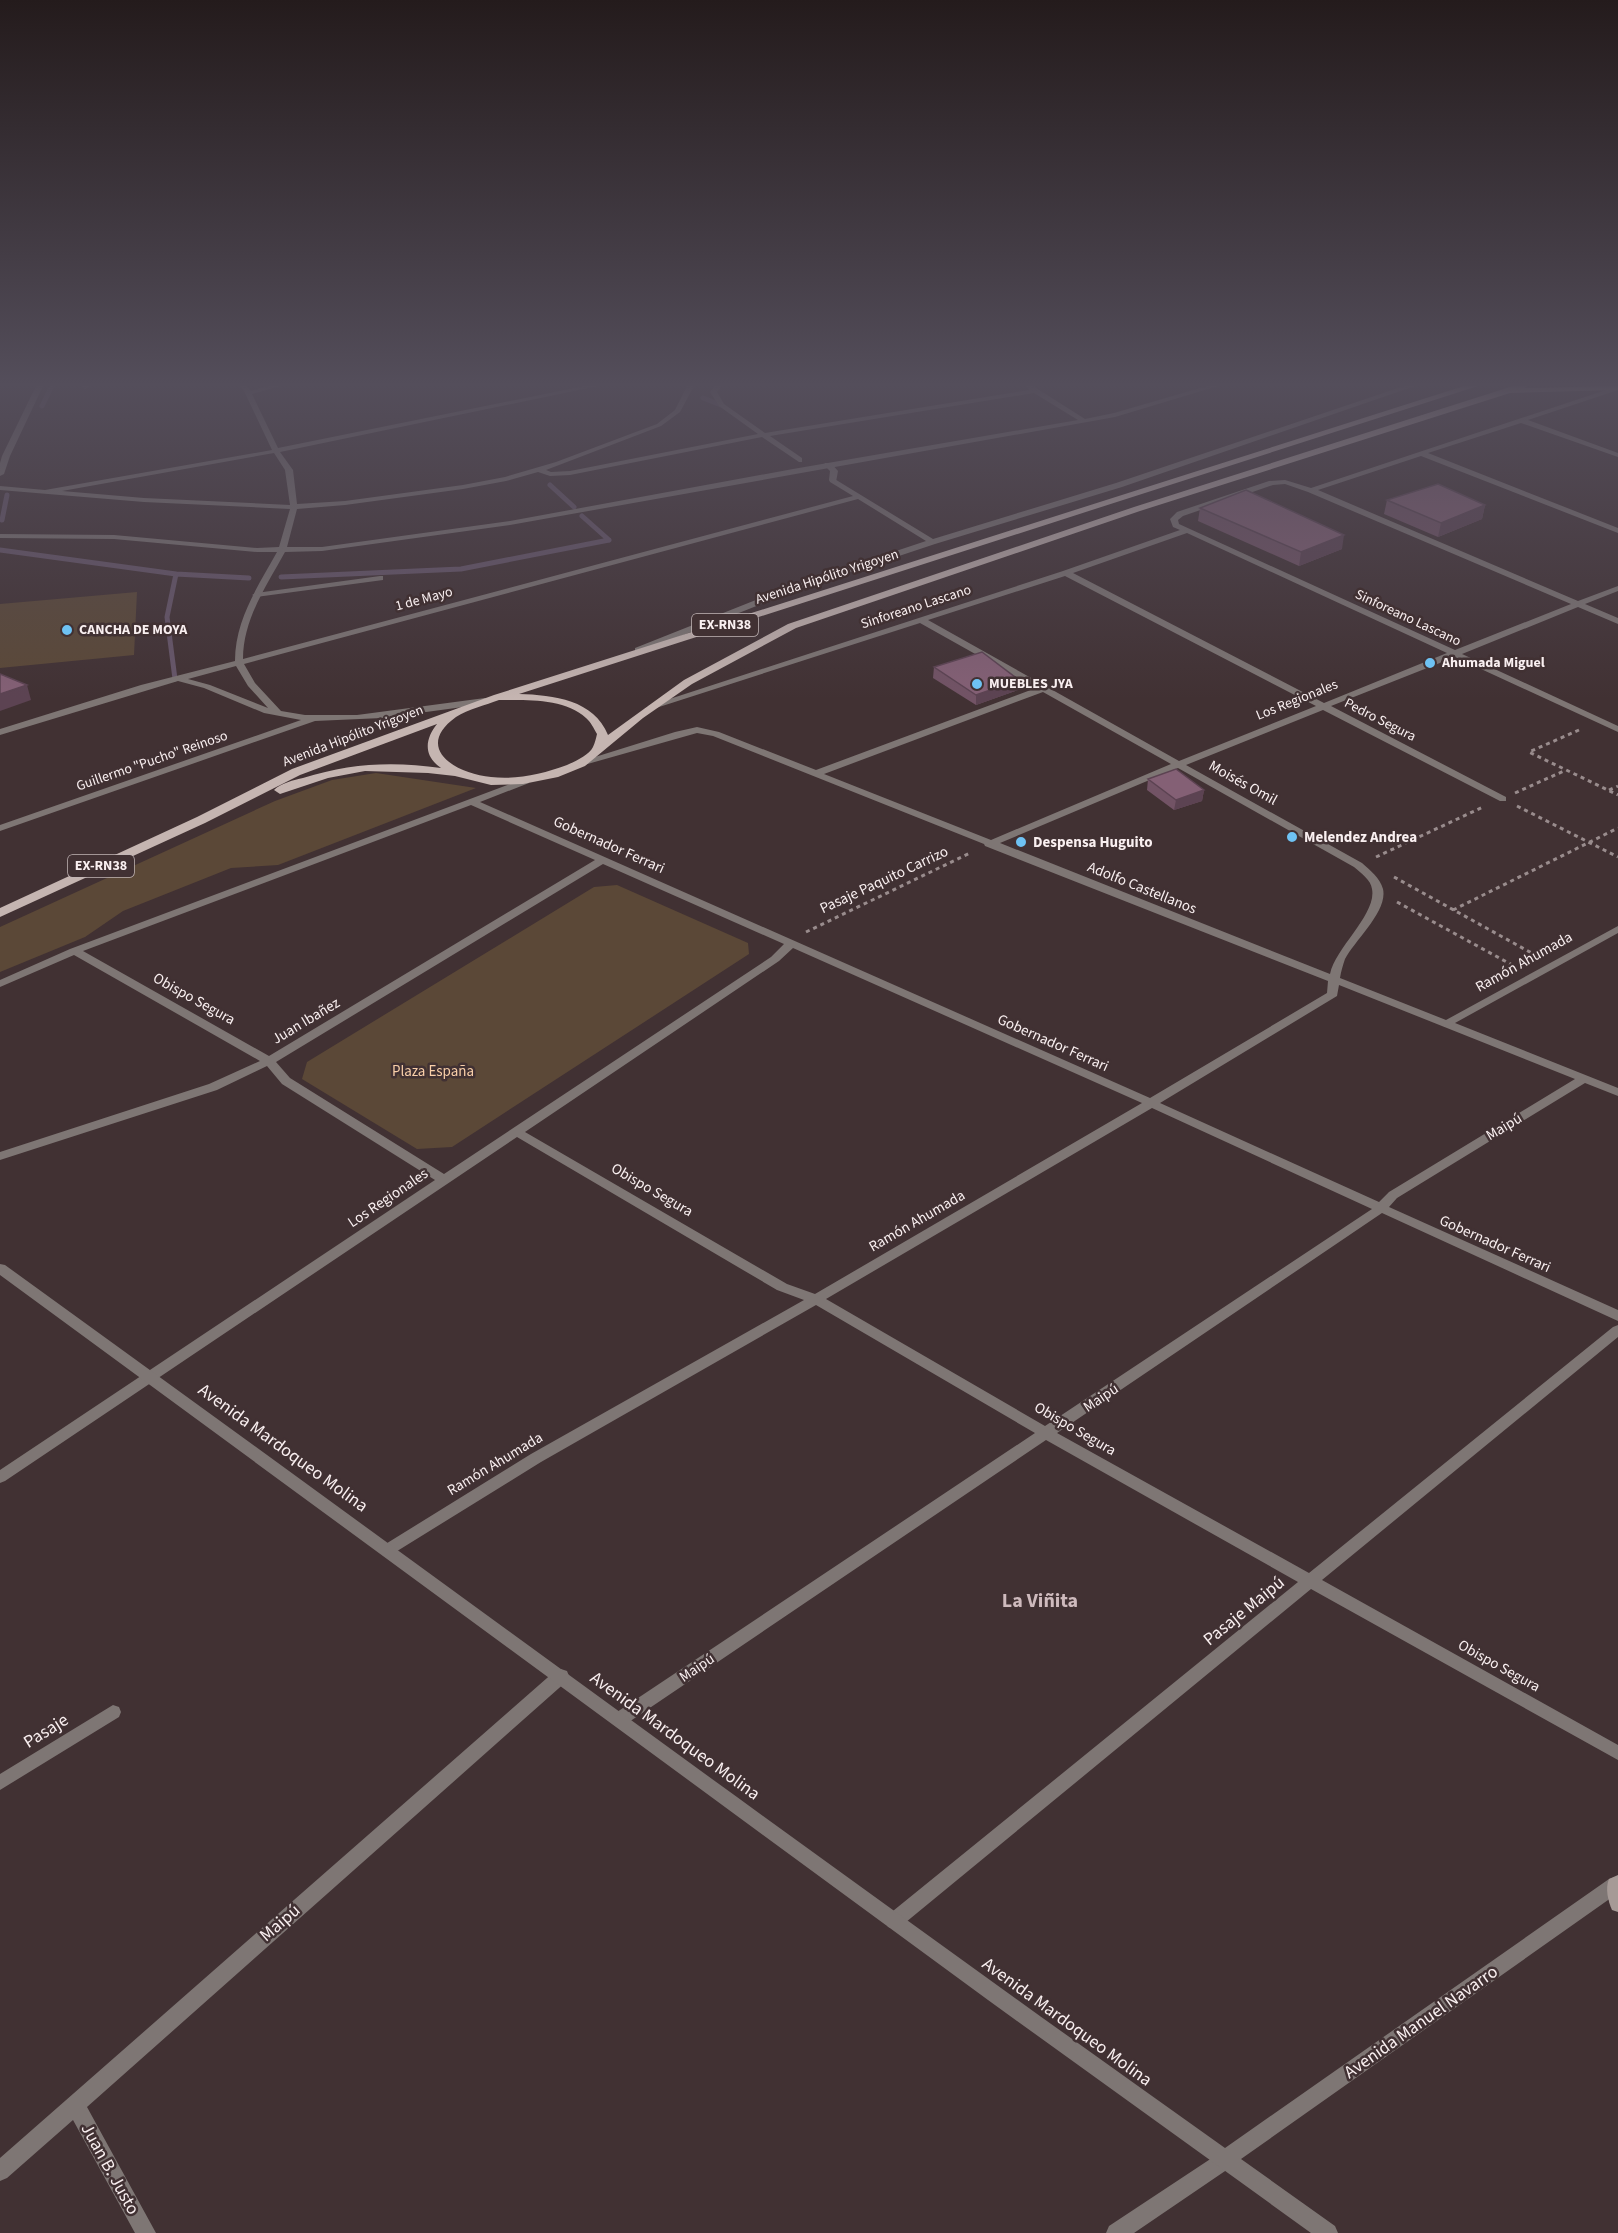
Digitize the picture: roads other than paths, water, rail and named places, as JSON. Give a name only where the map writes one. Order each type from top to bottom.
[{"type":"main road","name":"Avenida Hipólito Yrigoyen","points":[[498,697],[1148,490]]},
{"type":"main road","name":"EX-RN38","points":[[595,753],[602,740],[600,727],[591,716],[574,706],[527,697],[498,697],[453,714],[435,731],[431,743],[434,754],[443,765],[459,774],[490,781],[526,781],[558,774],[584,762],[595,753],[618,731],[652,706],[766,639],[821,615],[1195,490]]},
{"type":"main road","name":"Avenida Hipólito Yrigoyen","points":[[0,913],[322,761],[453,714]]},
{"type":"main road","name":"Avenida Hipólito Yrigoyen","points":[[201,820],[340,769],[374,765],[418,767],[459,774]]},
{"type":"street","points":[[25,490],[190,503],[294,507],[405,496],[439,490]]},
{"type":"street","points":[[45,492],[55,490]]},
{"type":"street","points":[[278,714],[251,684],[239,663],[239,650],[247,618],[256,596],[282,551],[294,507],[292,490]]},
{"type":"street","points":[[0,537],[41,535],[114,537],[282,551],[344,547],[510,523],[690,490]]},
{"type":"street","points":[[848,490],[932,542]]},
{"type":"street","points":[[632,653],[794,588],[932,542],[1102,490]]},
{"type":"street","points":[[1187,531],[1176,525],[1174,519],[1180,514],[1252,490]]},
{"type":"street","points":[[1311,490],[1618,621]]},
{"type":"street","points":[[1515,490],[1618,531]]},
{"type":"street","name":"1 de Mayo","points":[[0,732],[85,704],[175,679],[857,496]]},
{"type":"street","name":"Sinforeano Lascano","points":[[652,706],[1066,573],[1187,531],[1618,729]]},
{"type":"street","name":"Pedro Segura","points":[[1066,573],[1503,799]]},
{"type":"street","points":[[256,596],[380,579]]},
{"type":"street","name":"Los Regionales","points":[[989,844],[1180,764],[1618,588]]},
{"type":"street","name":"Moisés Omil","points":[[921,620],[1358,865],[1374,879],[1378,892]]},
{"type":"street","points":[[175,679],[205,685],[252,707],[312,719],[372,716],[485,701]]},
{"type":"street","points":[[814,774],[1042,689]]},
{"type":"street","name":"Guillermo \"Pucho\" Reinoso","points":[[0,828],[312,719]]},
{"type":"street","name":"Adolfo Castellanos","points":[[584,762],[697,730],[716,734],[1618,1092]]},
{"type":"street","points":[[0,984],[74,951],[526,781]]},
{"type":"street","name":"Gobernador Ferrari","points":[[473,802],[1151,1103],[1618,1316]]},
{"type":"street","name":"Juan Ibañez","points":[[0,1156],[213,1087],[269,1061],[604,859]]},
{"type":"street","name":"Ramón Ahumada","points":[[388,1549],[536,1458],[816,1299],[1333,994],[1334,980],[1340,960],[1374,906],[1378,892]]},
{"type":"street","name":"Ramón Ahumada","points":[[1446,1024],[1618,929]]},
{"type":"street","name":"Los Regionales","points":[[0,1477],[775,959],[792,943]]},
{"type":"street","name":"Obispo Segura","points":[[74,951],[269,1061],[286,1082],[444,1180]]},
{"type":"street","name":"Maipú","points":[[620,1719],[1380,1209],[1393,1195],[1584,1078]]},
{"type":"street","name":"Obispo Segura","points":[[517,1132],[782,1287],[816,1299],[1047,1434],[1618,1753]]},
{"type":"street","name":"Avenida Mardoqueo Molina","points":[[0,1268],[388,1549],[894,1921],[1328,2233]]},
{"type":"street","name":"Pasaje Maipú","points":[[894,1921],[1618,1330]]},
{"type":"street","name":"Maipú","points":[[0,2170],[561,1676]]},
{"type":"street","name":"Pasaje","points":[[0,1783],[113,1712]]},
{"type":"street","name":"Avenida Manuel Navarro","points":[[1116,2233],[1617,1891]]},
{"type":"street","name":"Juan B. Justo","points":[[75,2105],[146,2233]]},
{"type":"waterway","points":[[556,490],[574,507]]},
{"type":"waterway","points":[[2,520],[7,495]]},
{"type":"waterway","points":[[281,577],[461,569],[609,540],[582,516]]},
{"type":"waterway","points":[[0,550],[176,574]]},
{"type":"waterway","points":[[175,679],[167,617],[176,574]]},
{"type":"waterway","points":[[176,574],[249,578]]},
{"type":"place","name":"CANCHA DE MOYA","points":[[67,630]]},
{"type":"place","name":"Ahumada Miguel","points":[[1430,663]]},
{"type":"place","name":"MUEBLES JYA","points":[[977,684]]},
{"type":"place","name":"Melendez Andrea","points":[[1292,837]]},
{"type":"place","name":"Despensa Huguito","points":[[1021,842]]},
{"type":"district","name":"La Viñita","points":[[1040,1601]]},
{"type":"park label","name":"Plaza España","points":[[433,1071]]}]
